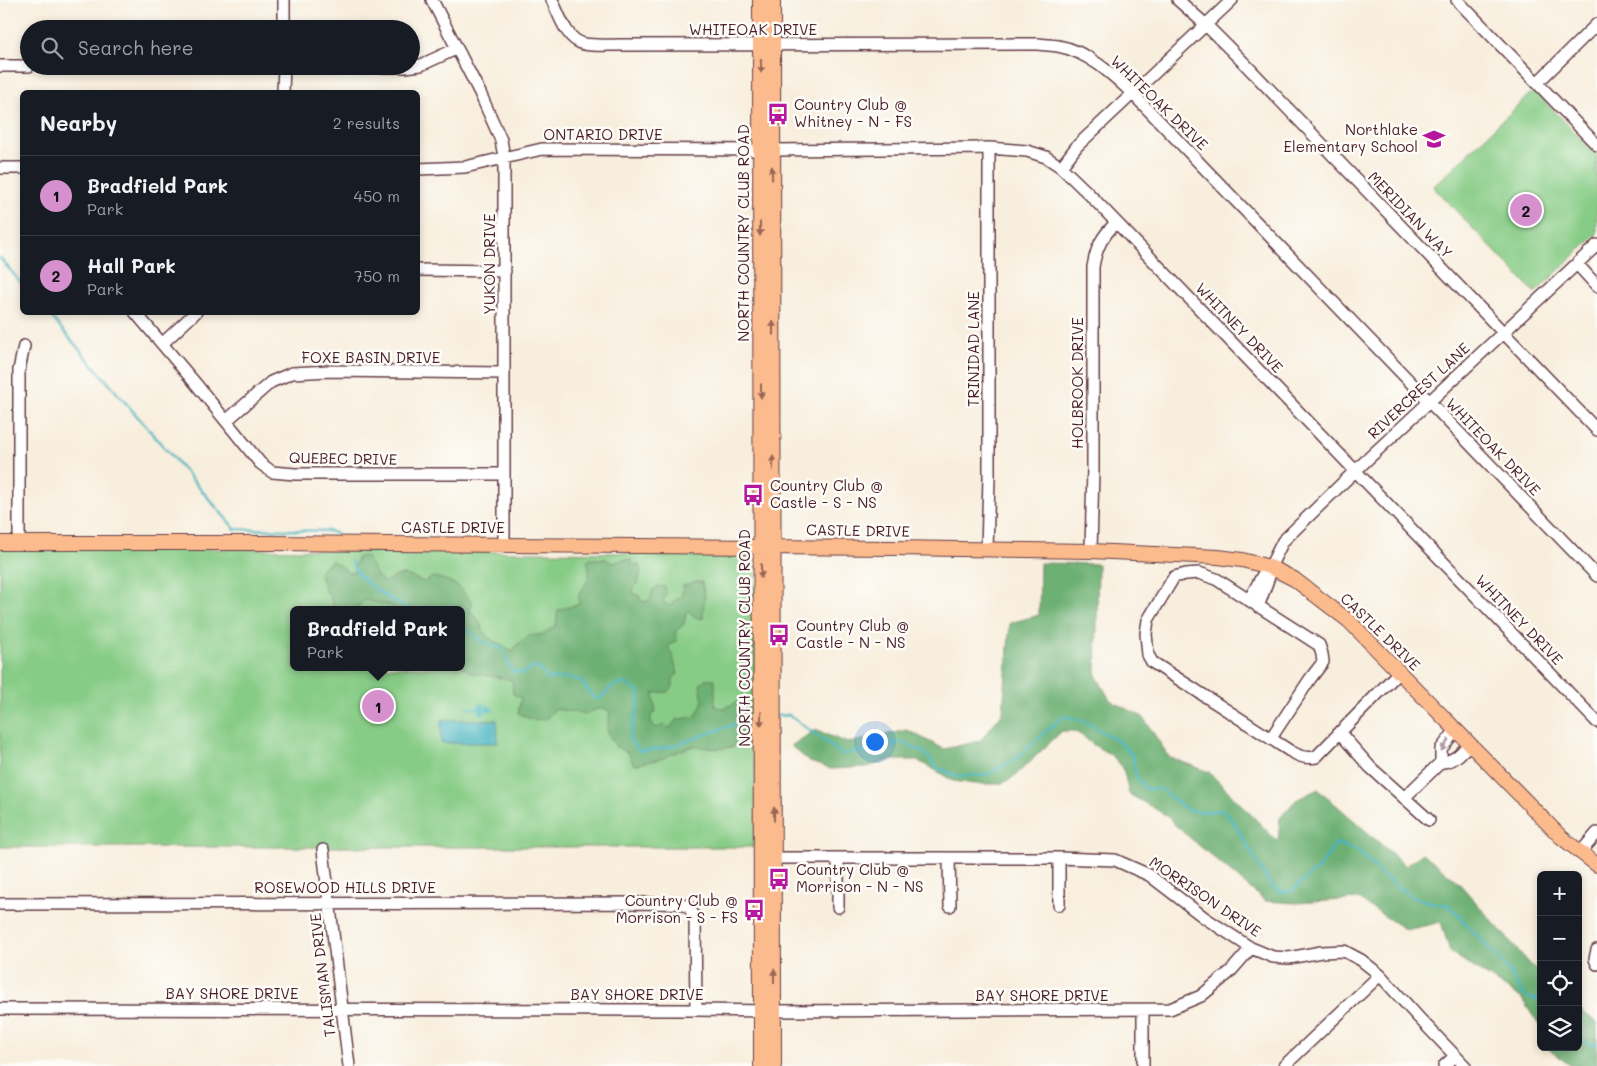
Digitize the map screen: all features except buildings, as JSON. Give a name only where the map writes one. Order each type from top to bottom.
[{"type":"main road","name":"NORTH COUNTRY CLUB ROAD","points":[[760,0],[766,45]]},
{"type":"main road","name":"NORTH COUNTRY CLUB ROAD","points":[[772,0],[766,45],[767,858],[768,1011],[774,1066]]},
{"type":"main road","name":"CASTLE DRIVE","points":[[0,543],[768,546],[1091,551],[1218,557],[1242,560],[1270,567],[1294,579],[1349,621],[1561,837],[1597,864]]},
{"type":"main road","name":"NORTH COUNTRY CLUB ROAD","points":[[761,1066],[768,1011]]},
{"type":"street","points":[[284,0],[284,20]]},
{"type":"street","name":"YUKON DRIVE","points":[[432,0],[480,93],[501,140],[504,157],[504,545]]},
{"type":"street","name":"WHITEOAK DRIVE","points":[[552,0],[569,33],[584,44],[1038,44],[1067,48],[1090,58],[1132,94],[1597,576]]},
{"type":"street","name":"MERIDIAN WAY","points":[[1178,0],[1259,78],[1597,430]]},
{"type":"street","points":[[1061,167],[1077,146],[1232,0]]},
{"type":"street","points":[[1457,0],[1597,145]]},
{"type":"street","points":[[1538,82],[1597,24]]},
{"type":"street","points":[[420,65],[456,49]]},
{"type":"street","points":[[0,66],[20,66]]},
{"type":"street","points":[[283,90],[284,75]]},
{"type":"street","name":"WHITNEY DRIVE","points":[[766,150],[989,148],[1028,151],[1046,157],[1061,167],[1266,377],[1597,722]]},
{"type":"street","name":"TRINIDAD LANE","points":[[987,550],[989,468],[989,148]]},
{"type":"street","name":"ONTARIO DRIVE","points":[[420,169],[465,167],[542,149],[766,150]]},
{"type":"street","points":[[0,168],[20,168]]},
{"type":"street","name":"HOLBROOK DRIVE","points":[[1091,551],[1093,469],[1092,267],[1099,243],[1116,222]]},
{"type":"street","name":"RIVERCREST LANE","points":[[1254,604],[1271,573],[1270,567],[1283,542],[1355,471],[1597,245]]},
{"type":"street","points":[[1576,264],[1597,286]]},
{"type":"street","points":[[420,270],[505,271]]},
{"type":"street","name":"QUEBEC DRIVE","points":[[138,315],[260,463],[272,472],[295,474],[503,474]]},
{"type":"street","points":[[162,344],[193,315]]},
{"type":"street","points":[[19,543],[19,370],[24,346]]},
{"type":"street","name":"FOXE BASIN DRIVE","points":[[226,421],[271,382],[292,373],[328,371],[504,373]]},
{"type":"street","points":[[1271,738],[1323,662],[1319,646],[1308,637],[1280,622],[1207,575],[1199,573],[1174,577],[1148,620],[1146,634],[1148,655],[1152,662],[1302,758],[1316,757],[1399,672]]},
{"type":"street","points":[[1441,762],[1441,749],[1456,730]]},
{"type":"street","points":[[1340,732],[1370,766],[1430,820]]},
{"type":"street","points":[[1404,798],[1441,762],[1448,762],[1458,756],[1469,744]]},
{"type":"street","points":[[1580,853],[1597,833]]},
{"type":"street","name":"TALISMAN DRIVE","points":[[323,850],[349,1066]]},
{"type":"street","name":"MORRISON DRIVE","points":[[767,858],[1059,858],[1121,861],[1149,875],[1205,918],[1251,948],[1273,958],[1289,958],[1321,952],[1344,951],[1361,960],[1380,975],[1465,1066]]},
{"type":"street","points":[[838,858],[838,907]]},
{"type":"street","points":[[949,858],[950,906]]},
{"type":"street","points":[[1059,858],[1060,905]]},
{"type":"street","name":"ROSEWOOD HILLS DRIVE","points":[[0,904],[678,903],[689,907],[695,918],[696,1010]]},
{"type":"street","name":"BAY SHORE DRIVE","points":[[0,1009],[768,1011],[1170,1009],[1201,996],[1230,972],[1251,948]]},
{"type":"street","points":[[1597,950],[1595,959],[1597,964]]},
{"type":"street","points":[[1284,1066],[1380,975]]},
{"type":"street","points":[[1143,1010],[1143,1066]]},
{"type":"street","points":[[1444,1066],[1455,1056]]},
{"type":"green space","points":[[1534,90],[1597,155],[1597,234],[1535,293],[1433,187]]},
{"type":"green space","points":[[0,548],[735,554],[749,557],[755,562],[756,847],[0,847]]},
{"type":"green space","points":[[367,557],[378,577],[384,582],[404,575],[425,582],[432,577],[451,582],[464,592],[472,603],[470,611],[477,617],[487,636],[512,652],[528,636],[544,634],[556,625],[558,610],[579,604],[579,594],[589,575],[587,563],[589,559],[605,559],[613,563],[625,559],[631,560],[633,565],[639,565],[640,576],[632,592],[639,596],[640,600],[646,602],[651,599],[652,591],[658,586],[665,587],[666,594],[663,602],[671,606],[682,595],[683,586],[694,582],[702,582],[705,596],[703,619],[695,617],[688,611],[684,624],[675,632],[677,640],[668,647],[678,674],[673,678],[673,687],[668,692],[654,693],[656,711],[651,715],[651,723],[657,728],[663,725],[670,728],[676,720],[696,716],[703,701],[700,685],[705,679],[715,679],[715,707],[724,708],[737,702],[748,708],[748,737],[733,747],[716,749],[693,746],[661,759],[634,765],[628,753],[616,747],[607,731],[610,712],[606,709],[598,709],[584,714],[555,709],[546,719],[533,720],[518,713],[521,698],[513,694],[512,680],[473,673],[465,669],[465,606],[391,606],[364,600],[359,606],[333,606],[319,573],[322,568],[332,561],[347,572],[353,573],[357,558]]},
{"type":"green space","points":[[1040,563],[1098,564],[1096,675],[1110,700],[1143,717],[1169,757],[1209,772],[1278,842],[1280,818],[1296,800],[1318,789],[1406,866],[1423,853],[1458,882],[1537,970],[1537,1022],[1521,998],[1450,952],[1441,922],[1406,930],[1358,899],[1296,903],[1265,901],[1176,826],[1168,817],[1129,794],[1124,772],[1119,763],[1111,755],[1073,731],[1062,731],[1017,774],[1008,781],[998,784],[975,784],[953,781],[925,764],[914,760],[890,760],[867,767],[831,769],[810,762],[791,746],[815,730],[848,743],[907,730],[944,749],[980,741],[1003,712],[1010,623],[1039,615]]},
{"type":"green space","points":[[1582,1011],[1597,1023],[1597,1066],[1571,1066],[1551,1051],[1582,1051]]},
{"type":"water","points":[[441,720],[497,720],[498,743],[441,743]]},
{"type":"waterway","points":[[0,258],[20,282]]},
{"type":"waterway","points":[[50,315],[235,529],[328,531],[335,533],[341,538]]},
{"type":"waterway","points":[[351,561],[355,570],[371,585],[404,606]]},
{"type":"waterway","points":[[465,629],[482,641],[503,649],[512,671],[523,673],[530,668],[539,668],[548,679],[567,678],[580,680],[594,698],[599,699],[613,686],[625,683],[639,692],[639,703],[629,739],[640,751],[670,747],[727,726],[757,718]]},
{"type":"waterway","points":[[466,708],[482,708],[483,704],[480,705],[481,707],[481,708],[482,709],[483,709],[483,710],[484,712],[482,714],[480,712],[482,710],[483,710],[484,710],[490,709]]},
{"type":"waterway","points":[[490,709],[488,706],[487,710],[493,710]]},
{"type":"waterway","points":[[777,716],[789,715],[842,754],[872,750],[900,742],[924,752],[936,767],[957,776],[986,775],[1016,759],[1063,716],[1084,721],[1118,741],[1132,754],[1136,776],[1146,789],[1160,789],[1188,810],[1202,812],[1223,810],[1231,818],[1271,886],[1281,892],[1292,891],[1317,871],[1336,843],[1358,851],[1381,874],[1409,895],[1428,902],[1449,905],[1505,966],[1523,994],[1531,999],[1537,1000]]},
{"type":"waterway","points":[[1582,1040],[1590,1044],[1597,1044]]},
{"type":"place","name":"Country Club @ Whitney - N - FS","points":[[778,114]]},
{"type":"place","name":"Northlake Elementary School","points":[[1434,139]]},
{"type":"place","name":"Hall Park","points":[[1526,210]]},
{"type":"place","name":"Country Club @ Castle - S - NS","points":[[753,495]]},
{"type":"place","name":"Country Club @ Castle - N - NS","points":[[779,635]]},
{"type":"place","name":"Bradfield Park","points":[[378,706]]},
{"type":"place","name":"Country Club @ Morrison - N - NS","points":[[779,879]]},
{"type":"place","name":"Country Club @ Morrison - S - FS","points":[[754,910]]}]
